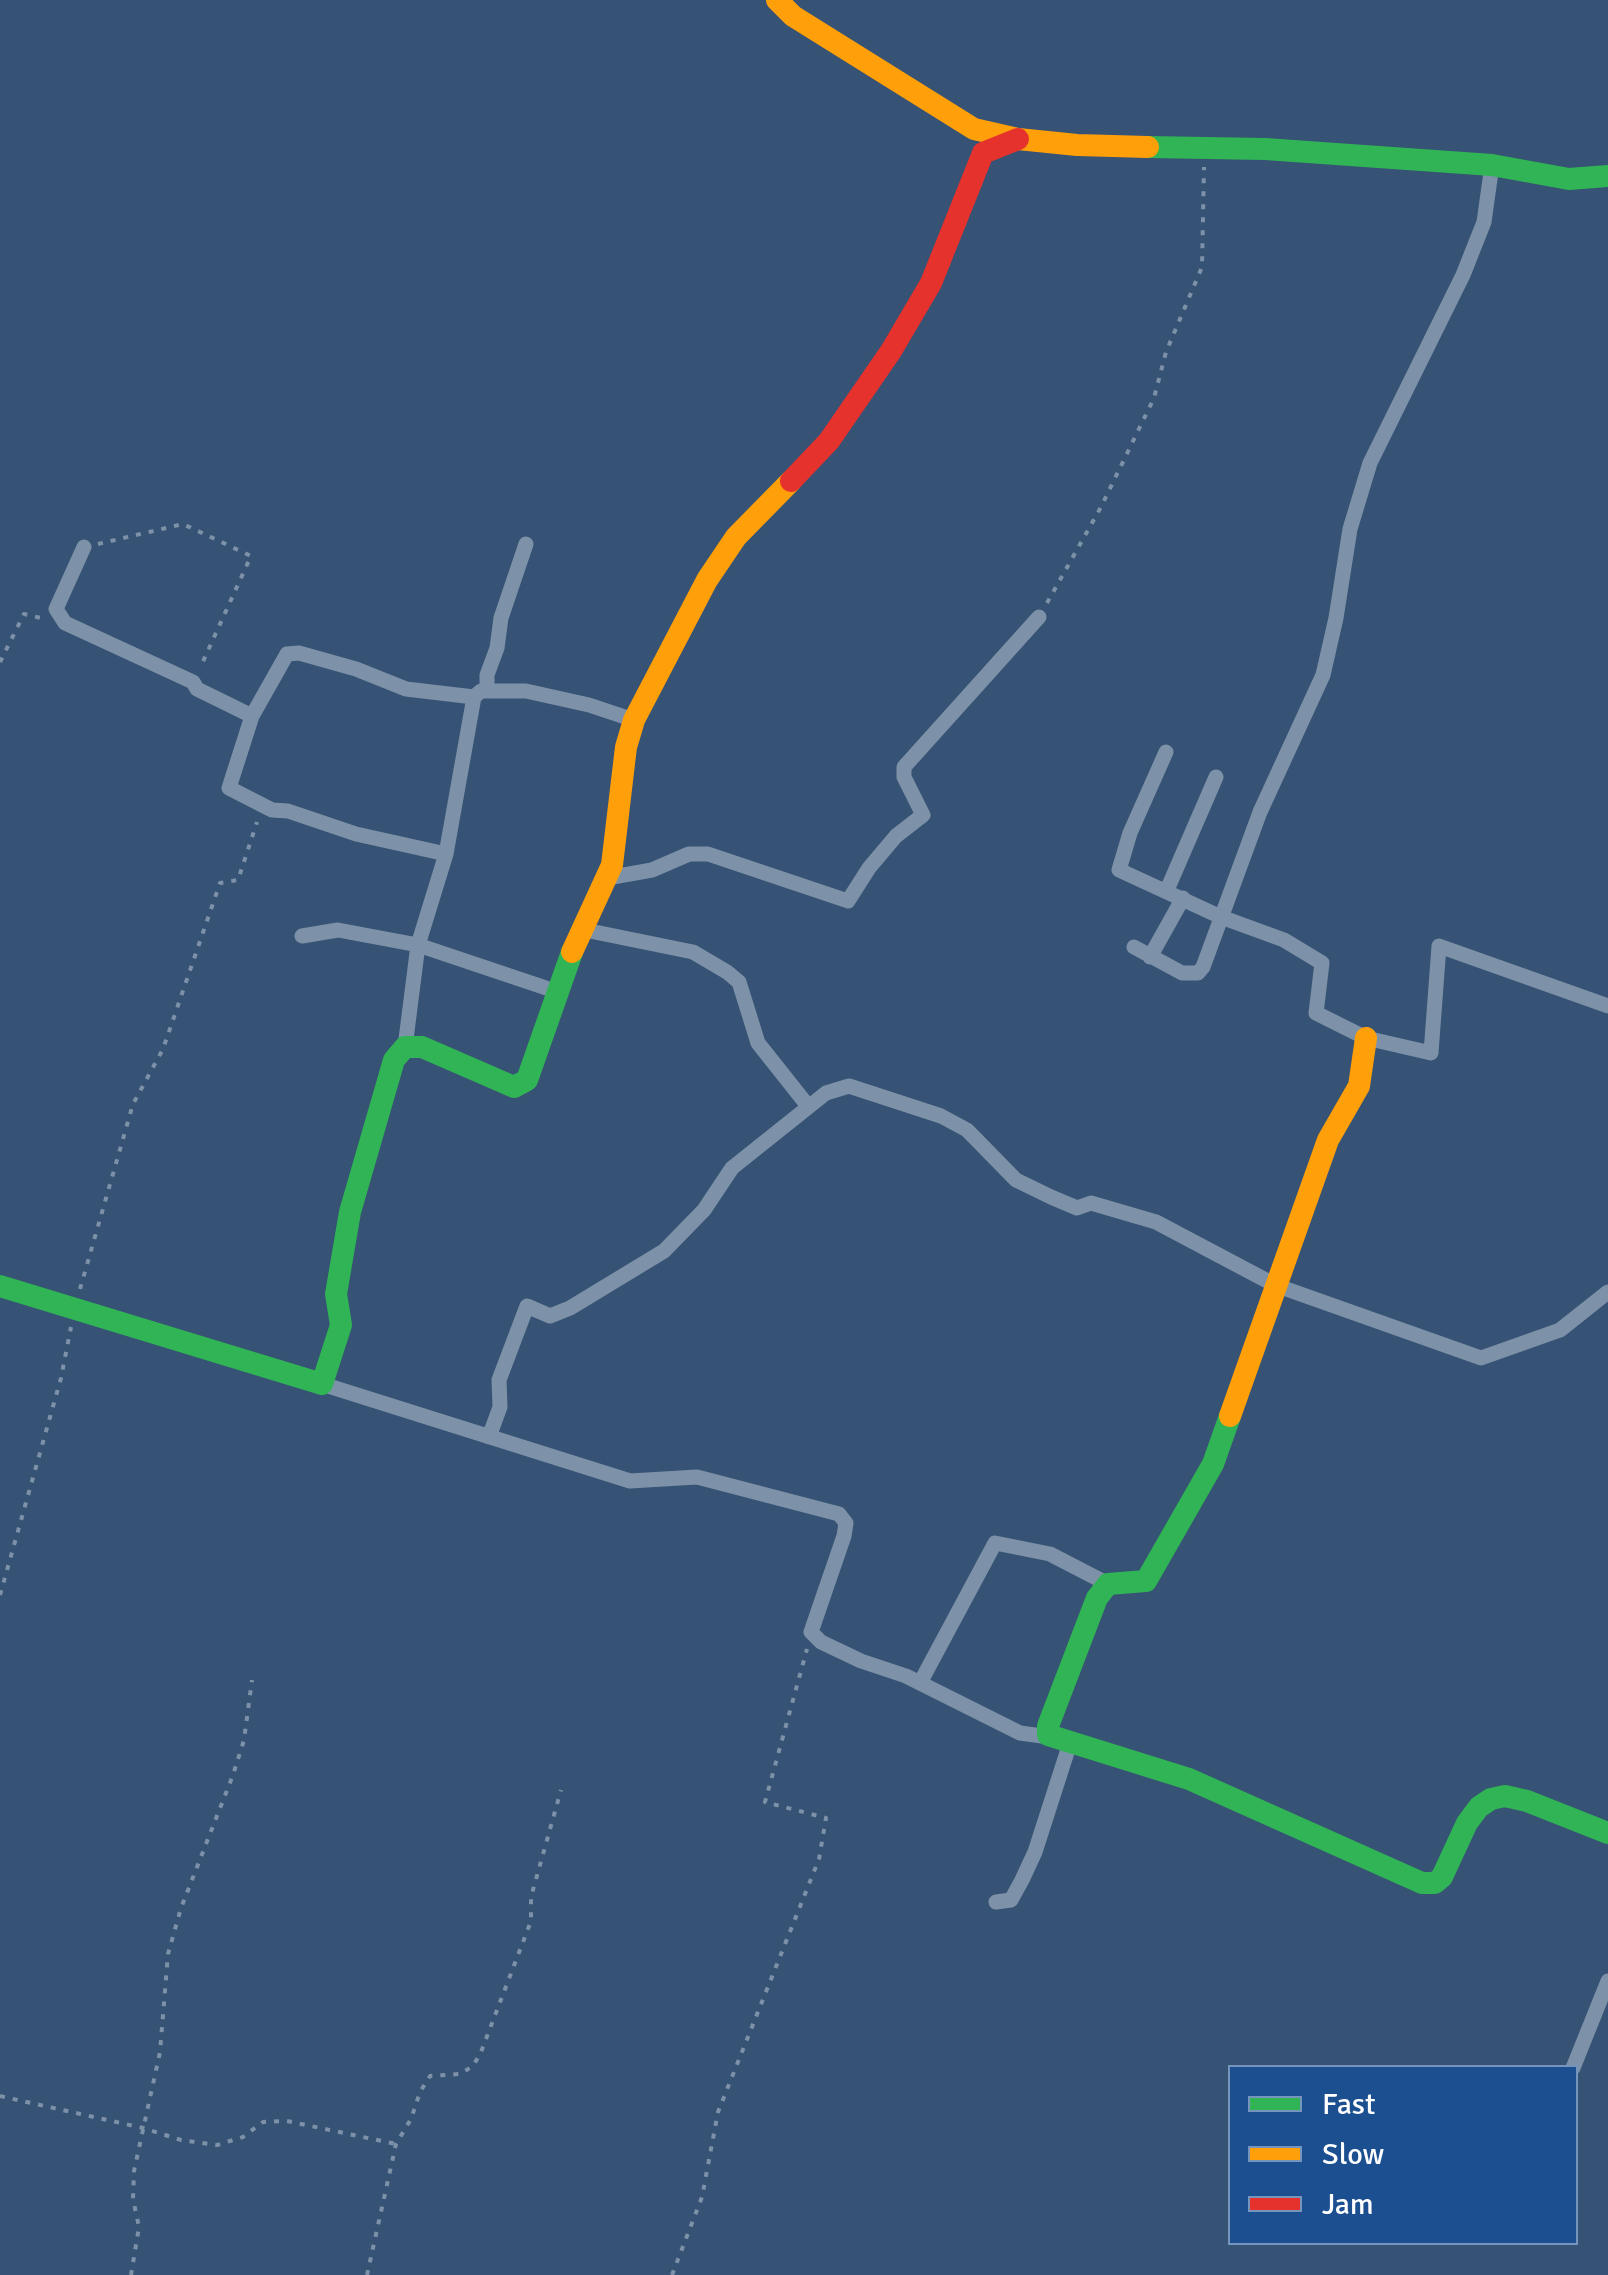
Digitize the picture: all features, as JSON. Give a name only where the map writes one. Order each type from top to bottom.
[{"type":"street","points":[[777,0],[793,16],[974,129],[1018,140],[1492,164],[1568,179],[1608,176]]},
{"type":"street","points":[[405,1047],[422,1047],[514,1087],[527,1080],[580,929],[606,878],[619,825],[626,747],[634,720],[707,580],[736,537],[829,440],[892,352],[930,282],[984,153],[1018,140]]},
{"type":"street","points":[[1134,947],[1182,973],[1198,973],[1260,812],[1322,675],[1336,618],[1350,529],[1370,464],[1464,275],[1484,222],[1492,164]]},
{"type":"street","points":[[322,1384],[341,1325],[336,1294],[340,1260],[361,1166],[394,1060],[405,1047],[418,945],[446,854],[501,618],[526,544]]},
{"type":"street","points":[[84,547],[56,609],[65,623],[194,682],[198,689],[252,716]]},
{"type":"street","points":[[606,878],[652,870],[688,854],[708,854],[848,901],[868,868],[896,836],[923,815],[904,777],[904,767],[1039,617]]},
{"type":"street","points":[[446,854],[272,810],[229,788],[252,716],[288,654],[299,653],[356,669],[406,689],[481,694],[526,692],[634,720]]},
{"type":"street","points":[[1166,752],[1130,833],[1119,870],[1222,917],[1284,940],[1322,963],[1316,1013],[1366,1038],[1432,1052],[1439,946],[1608,1006]]},
{"type":"street","points":[[1167,890],[1216,777]]},
{"type":"street","points":[[1150,957],[1183,898]]},
{"type":"street","points":[[580,929],[693,952],[728,972],[739,982],[758,1043],[808,1106]]},
{"type":"street","points":[[302,936],[338,930],[418,945],[558,992]]},
{"type":"street","points":[[920,1683],[995,1542],[1050,1554],[1108,1584],[1146,1581],[1214,1464],[1328,1140],[1359,1086],[1366,1038]]},
{"type":"street","points":[[489,1437],[500,1406],[499,1380],[527,1306],[550,1316],[570,1308],[664,1251],[704,1210],[732,1168],[826,1093],[849,1086],[941,1116],[967,1130],[1016,1180],[1077,1208],[1091,1204],[1156,1222],[1275,1285],[1481,1358],[1560,1330],[1608,1292]]},
{"type":"street","points":[[0,1286],[630,1481],[698,1477],[838,1514],[846,1523],[844,1536],[812,1632],[821,1642],[920,1683],[1020,1733],[1071,1740]]},
{"type":"street","points":[[1108,1584],[1097,1598],[1048,1726],[1048,1735],[1189,1779],[1422,1883],[1435,1882],[1442,1876],[1467,1823],[1491,1799],[1505,1796],[1526,1801],[1608,1833]]},
{"type":"street","points":[[996,1902],[1011,1900],[1035,1852],[1071,1740]]},
{"type":"street","points":[[1574,2065],[1608,1981]]},
{"type":"path","points":[[1039,617],[1101,507],[1154,398],[1166,352],[1202,267],[1204,148]]},
{"type":"path","points":[[84,547],[183,524],[251,556],[194,682]]},
{"type":"path","points":[[0,662],[24,614],[65,623]]},
{"type":"path","points":[[0,1595],[61,1378],[74,1310],[133,1104],[163,1050],[220,882],[238,880],[258,818],[272,810]]},
{"type":"path","points":[[672,2275],[702,2196],[718,2112],[819,1858],[826,1818],[765,1802],[812,1632]]},
{"type":"path","points":[[131,2275],[139,2227],[134,2172],[160,2052],[168,1954],[181,1908],[233,1776],[244,1740],[252,1680]]},
{"type":"path","points":[[367,2275],[396,2144],[412,2119],[420,2092],[430,2076],[460,2074],[473,2066],[481,2052],[531,1921],[531,1897],[562,1790]]},
{"type":"path","points":[[0,2096],[180,2140],[216,2145],[243,2137],[263,2122],[287,2121],[396,2144]]},
{"type":"traffic: fast","points":[[1148,147],[1265,149],[1492,165],[1569,179],[1608,176]]},
{"type":"traffic: fast","points":[[0,1286],[322,1384],[341,1325],[336,1294],[350,1212],[394,1060],[405,1047],[422,1047],[514,1087],[527,1080],[572,952]]},
{"type":"traffic: fast","points":[[1230,1416],[1213,1464],[1146,1581],[1108,1584],[1097,1598],[1048,1726],[1048,1735],[1189,1779],[1422,1883],[1435,1883],[1442,1877],[1467,1823],[1491,1799],[1505,1796],[1527,1801],[1608,1833]]},
{"type":"traffic: slow","points":[[777,0],[793,16],[974,129],[1018,139],[1148,147]]},
{"type":"traffic: slow","points":[[572,952],[612,865],[626,747],[634,720],[707,580],[736,537],[791,481]]},
{"type":"traffic: slow","points":[[1230,1416],[1328,1140],[1359,1086],[1366,1038]]},
{"type":"traffic: jam","points":[[791,481],[829,441],[891,351],[931,283],[983,153],[1018,139]]}]
